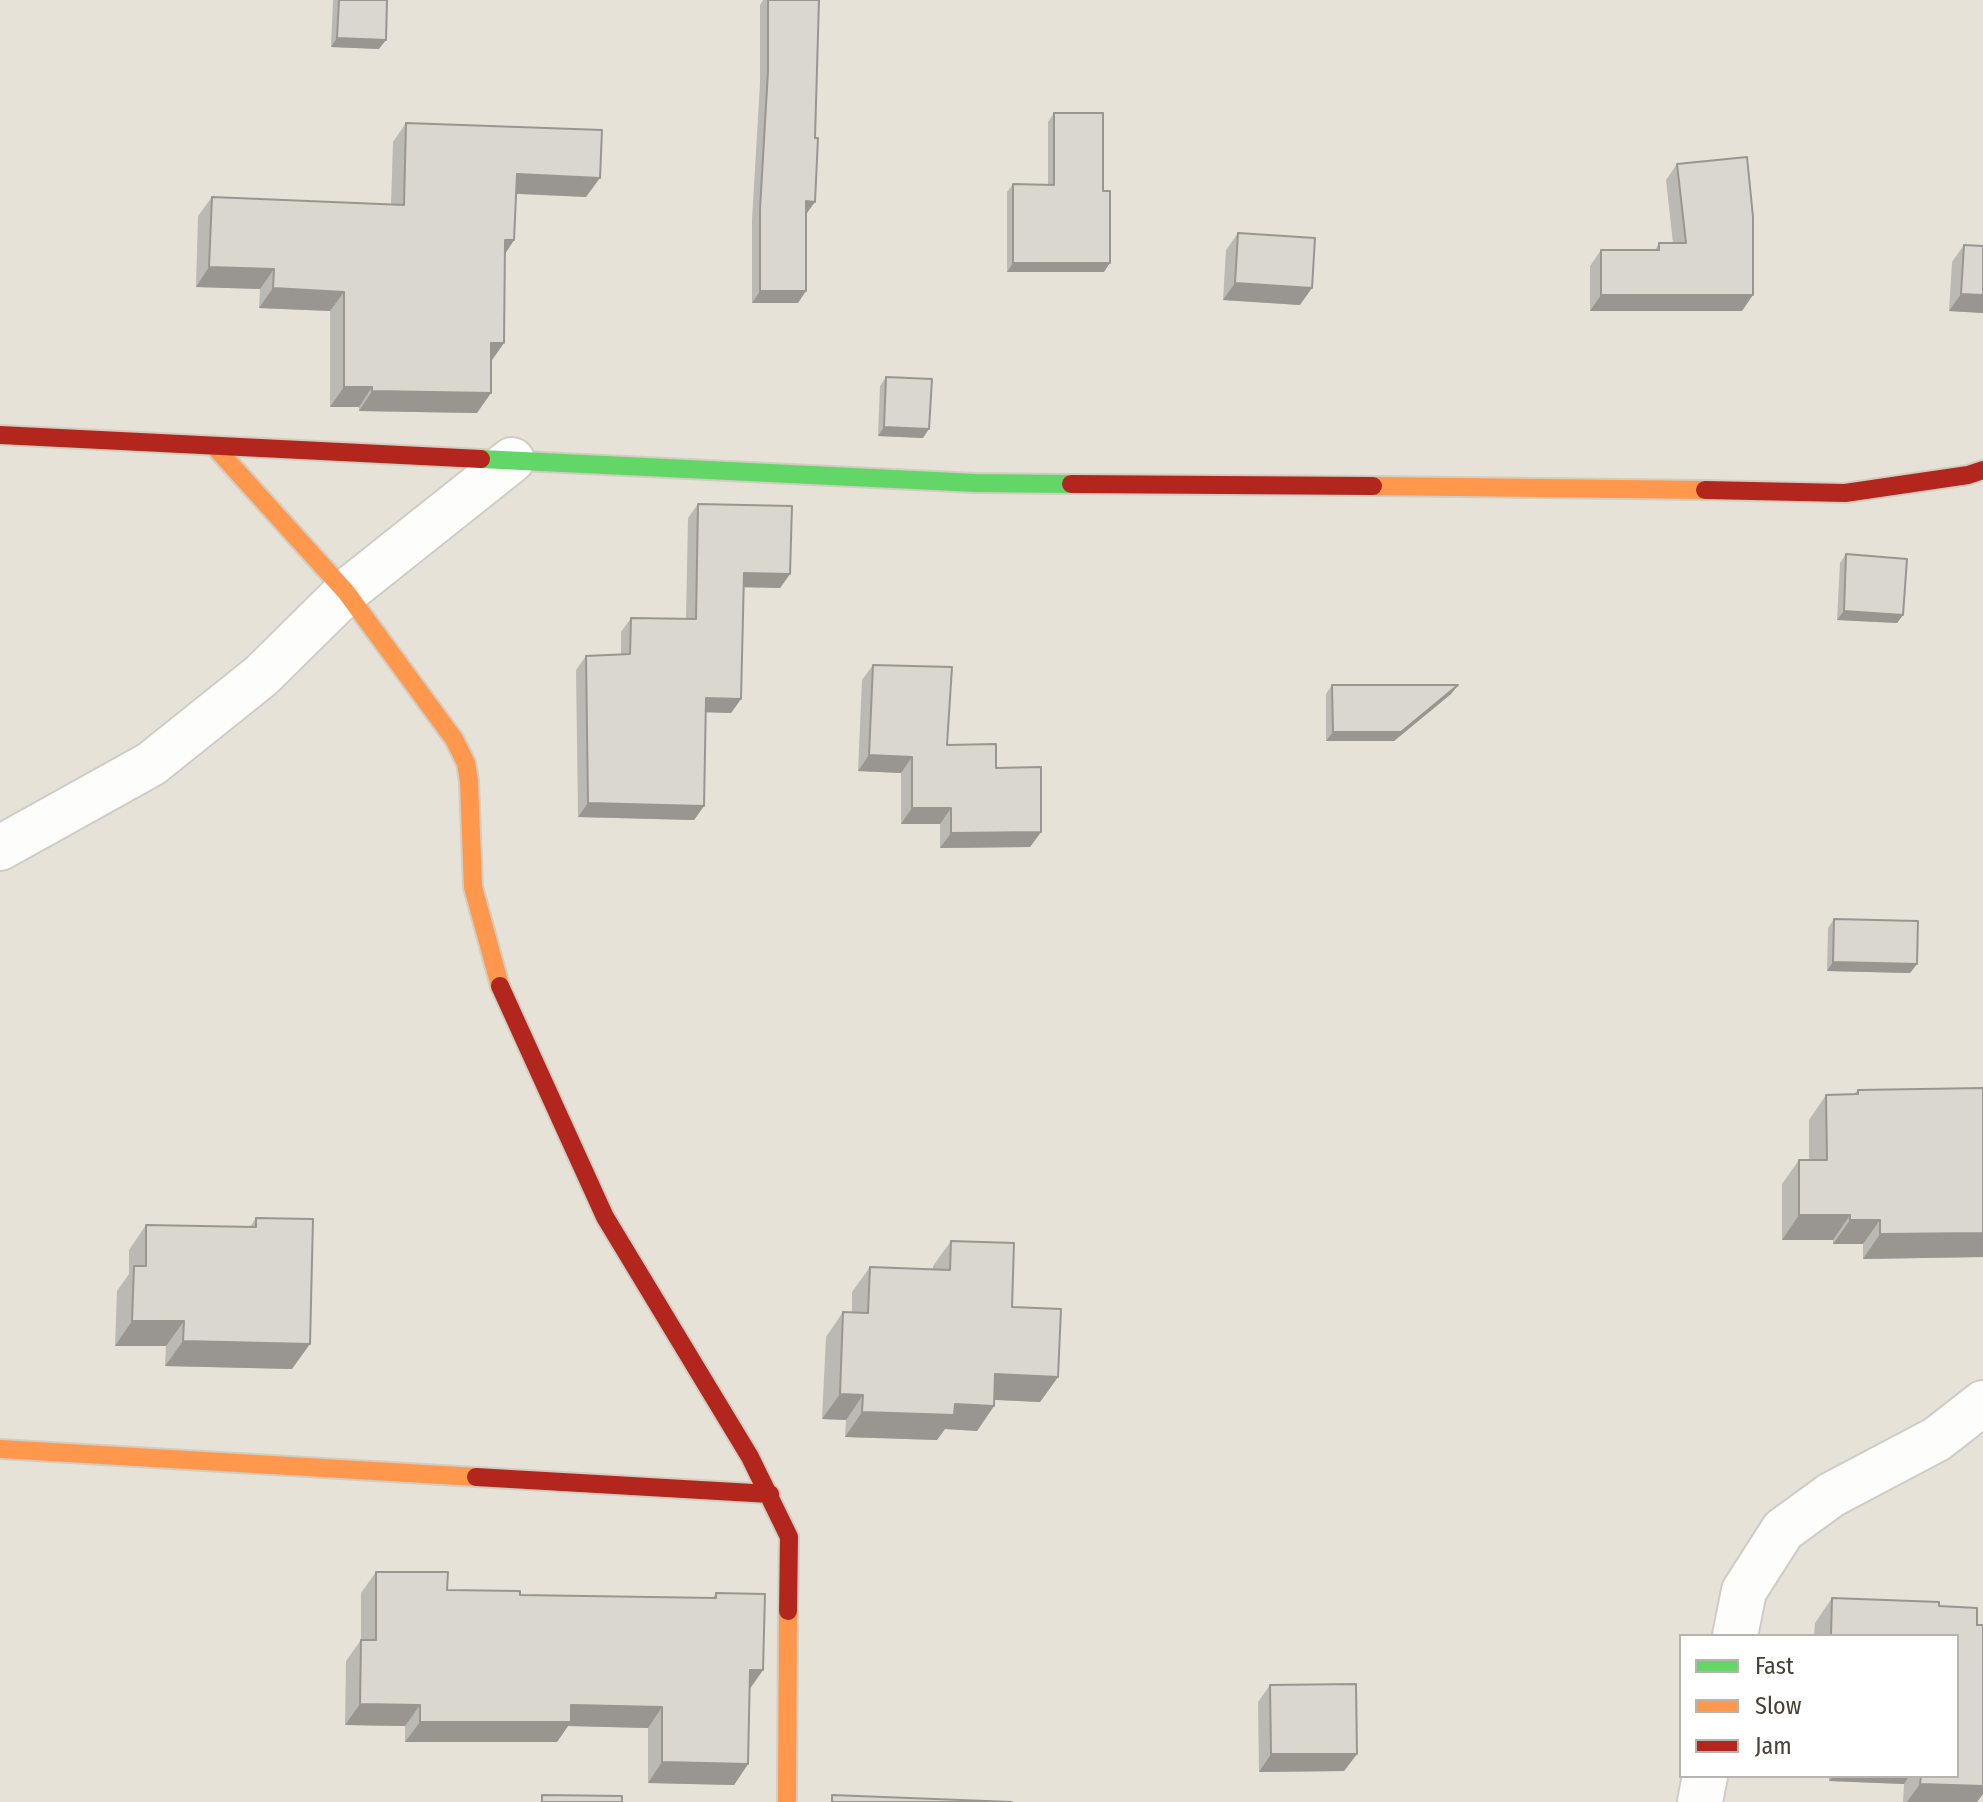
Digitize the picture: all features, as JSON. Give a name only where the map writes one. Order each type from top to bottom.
[{"type":"street","points":[[0,435],[976,483],[1604,487],[1845,493],[1978,476]]},
{"type":"street","points":[[214,446],[346,592],[454,739],[466,763],[473,887],[501,990],[605,1217],[770,1494],[789,1537],[787,1802]]},
{"type":"street","points":[[0,848],[151,764],[261,676],[346,592],[512,460]]},
{"type":"street","points":[[1735,1634],[1744,1591],[1783,1530],[1831,1495],[1937,1439],[1983,1403]]},
{"type":"street","points":[[0,1449],[770,1494]]},
{"type":"street","points":[[1700,1802],[1705,1778]]},
{"type":"shaded area","points":[[0,0],[1983,0],[1983,1802],[0,1802]]},
{"type":"building","points":[[339,0],[387,0],[386,40],[337,38]]},
{"type":"building","points":[[768,0],[819,0],[815,138],[818,138],[815,202],[806,201],[806,291],[760,291]]},
{"type":"building","points":[[1054,113],[1103,113],[1103,191],[1110,191],[1110,263],[1013,263],[1013,184],[1054,185]]},
{"type":"building","points":[[406,123],[602,130],[600,178],[517,174],[514,240],[505,240],[504,343],[491,343],[491,393],[372,391],[372,387],[344,387],[344,292],[273,288],[274,269],[209,267],[212,197],[404,205]]},
{"type":"building","points":[[1747,157],[1753,217],[1753,295],[1601,295],[1601,250],[1659,250],[1659,243],[1686,243],[1677,164]]},
{"type":"building","points":[[1238,233],[1315,238],[1312,288],[1235,283]]},
{"type":"building","points":[[1964,245],[1983,246],[1983,295],[1961,294]]},
{"type":"building","points":[[886,377],[932,379],[929,429],[884,427]]},
{"type":"building","points":[[698,504],[792,506],[790,574],[744,573],[741,699],[706,698],[704,806],[588,803],[586,656],[630,654],[631,618],[696,619]]},
{"type":"building","points":[[1846,554],[1907,559],[1903,615],[1844,611]]},
{"type":"building","points":[[873,665],[952,667],[947,745],[996,744],[996,768],[1041,767],[1041,832],[951,833],[951,808],[912,808],[912,757],[869,755]]},
{"type":"building","points":[[1332,685],[1458,685],[1401,732],[1333,732]]},
{"type":"building","points":[[1834,919],[1918,921],[1917,964],[1833,962]]},
{"type":"building","points":[[1983,1088],[1983,1233],[1880,1234],[1880,1220],[1850,1220],[1850,1215],[1799,1215],[1799,1160],[1827,1160],[1826,1095],[1858,1094],[1858,1090]]},
{"type":"building","points":[[256,1218],[313,1219],[310,1344],[183,1341],[184,1321],[132,1321],[134,1266],[146,1266],[146,1225],[256,1227]]},
{"type":"building","points":[[951,1241],[1014,1243],[1012,1307],[1061,1309],[1058,1377],[995,1374],[994,1406],[955,1404],[954,1415],[862,1412],[863,1395],[840,1394],[843,1312],[868,1313],[870,1267],[950,1270]]},
{"type":"building","points":[[376,1572],[448,1572],[447,1590],[520,1591],[520,1595],[716,1598],[716,1593],[765,1594],[763,1670],[750,1670],[748,1764],[662,1762],[662,1707],[571,1705],[571,1722],[420,1722],[420,1705],[360,1704],[361,1640],[376,1640]]},
{"type":"building","points":[[1832,1598],[1939,1602],[1939,1606],[1977,1608],[1977,1625],[1983,1625],[1983,1786],[1920,1784],[1921,1778],[1959,1778],[1959,1634],[1831,1634]]},
{"type":"building","points":[[1356,1684],[1357,1754],[1271,1754],[1270,1685]]},
{"type":"building","points":[[542,1795],[622,1796],[622,1802],[542,1802]]},
{"type":"building","points":[[832,1795],[1012,1802],[832,1802]]},
{"type":"traffic: fast","points":[[481,459],[976,483],[1071,484]]},
{"type":"traffic: slow","points":[[214,446],[346,592],[454,739],[466,763],[469,781],[473,887],[500,986]]},
{"type":"traffic: slow","points":[[1373,486],[1705,490]]},
{"type":"traffic: slow","points":[[0,1449],[476,1477]]},
{"type":"traffic: slow","points":[[787,1802],[788,1611]]},
{"type":"traffic: jam","points":[[0,435],[481,459]]},
{"type":"traffic: jam","points":[[1705,490],[1845,493],[1968,475],[1983,470]]},
{"type":"traffic: jam","points":[[1071,484],[1373,486]]},
{"type":"traffic: jam","points":[[500,986],[605,1217],[750,1457],[789,1537],[788,1611]]},
{"type":"traffic: jam","points":[[476,1477],[770,1494]]}]
